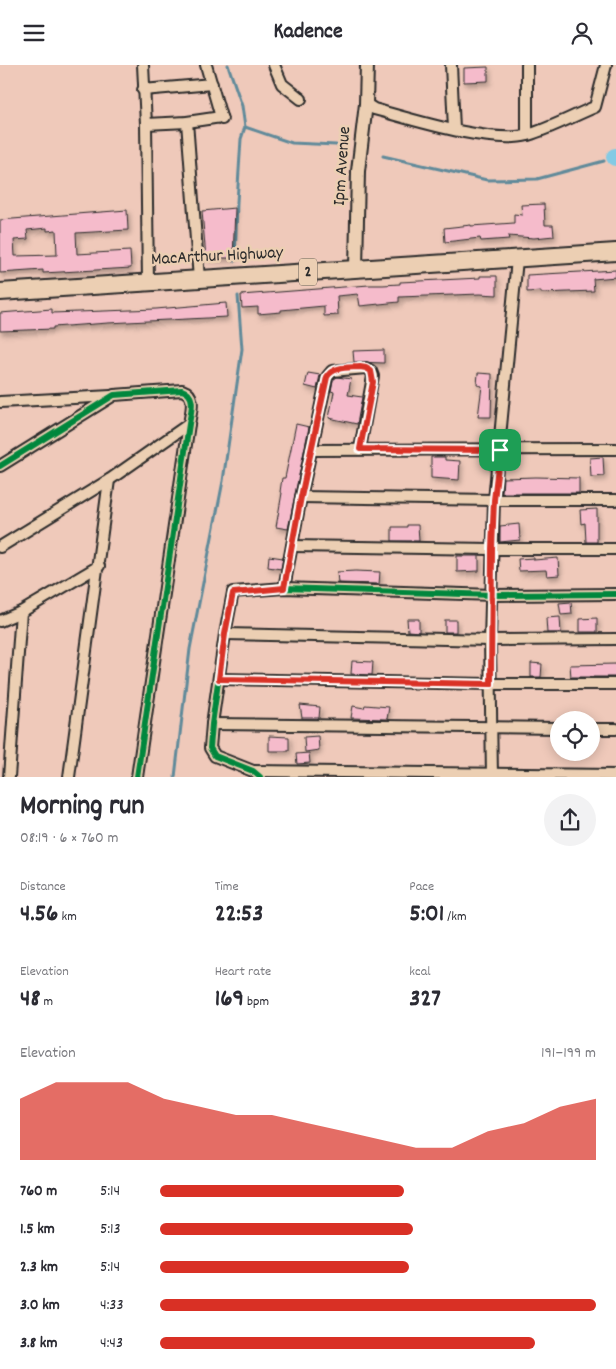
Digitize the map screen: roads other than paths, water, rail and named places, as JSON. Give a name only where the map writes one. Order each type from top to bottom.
[{"type":"highway","name":"MacArthur Highway","points":[[0,292],[616,252]]},
{"type":"street","points":[[143,65],[146,124],[148,281]]},
{"type":"street","points":[[146,124],[222,118],[206,65]]},
{"type":"street","name":"Ipm Avenue","points":[[356,269],[358,171],[366,104],[368,65]]},
{"type":"street","points":[[451,65],[454,129]]},
{"type":"street","points":[[526,135],[527,65]]},
{"type":"street","points":[[366,104],[374,109],[468,133],[502,137],[526,135],[596,107],[606,65]]},
{"type":"street","points":[[277,68],[282,84],[300,99]]},
{"type":"street","points":[[143,90],[212,84]]},
{"type":"street","points":[[188,122],[199,279]]},
{"type":"street","points":[[492,776],[490,640],[493,595],[494,500],[517,259]]},
{"type":"street","points":[[284,588],[301,497],[329,373],[336,369],[360,367],[371,371],[373,382],[360,449]]},
{"type":"street","points":[[0,402],[182,390],[188,392],[192,398],[190,424],[137,777]]},
{"type":"street","points":[[0,466],[114,395]]},
{"type":"street","points":[[0,547],[109,480],[190,424]]},
{"type":"street","points":[[312,450],[616,449]]},
{"type":"street","points":[[70,777],[109,480]]},
{"type":"street","points":[[301,497],[616,500]]},
{"type":"street","points":[[292,546],[616,549]]},
{"type":"street","points":[[0,621],[21,612],[99,566]]},
{"type":"street","points":[[616,594],[493,595],[284,588],[233,593],[225,634],[210,748],[215,756],[256,774],[616,775]]},
{"type":"street","points":[[9,777],[21,612]]},
{"type":"street","points":[[225,634],[490,640],[616,639]]},
{"type":"street","points":[[219,679],[491,684],[616,684]]},
{"type":"street","points":[[212,724],[550,728]]},
{"type":"street","points":[[600,729],[616,729]]},
{"type":"waterway","points":[[228,65],[242,106],[245,127],[241,139],[235,261]]},
{"type":"waterway","points":[[245,127],[292,143],[336,145]]},
{"type":"waterway","points":[[383,156],[487,180],[537,179],[604,161]]},
{"type":"waterway","points":[[175,777],[190,649],[223,481],[242,349],[238,296]]}]
